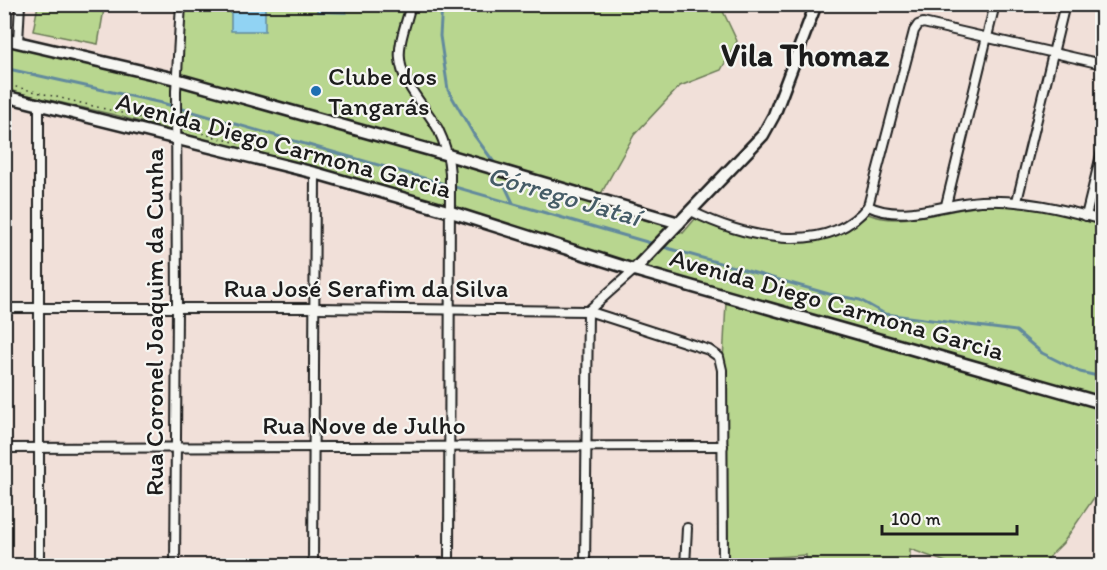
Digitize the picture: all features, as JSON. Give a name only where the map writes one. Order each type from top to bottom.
[{"type":"main road","points":[[637,267],[751,150],[770,125],[816,4]]},
{"type":"main road","name":"Avenida Diego Carmona Garcia","points":[[4,39],[176,79],[448,155],[675,226]]},
{"type":"main road","name":"Avenida Diego Carmona Garcia","points":[[4,96],[315,173],[1102,403]]},
{"type":"street","points":[[18,42],[20,4]]},
{"type":"street","name":"Rua Coronel Joaquim da Cunha","points":[[175,566],[176,79],[181,4]]},
{"type":"street","points":[[411,4],[400,51],[400,62],[420,103],[438,129],[448,155],[451,188],[450,566]]},
{"type":"street","points":[[946,205],[995,4]]},
{"type":"street","points":[[1017,201],[1065,4]]},
{"type":"street","points":[[691,211],[728,227],[778,237],[802,238],[826,235],[845,227],[860,217],[868,206],[914,31],[920,24],[929,22],[1102,64]]},
{"type":"street","points":[[39,103],[39,566]]},
{"type":"street","points":[[1086,216],[1102,151]]},
{"type":"street","points":[[313,566],[315,173]]},
{"type":"street","points":[[868,206],[886,213],[905,214],[946,205],[981,201],[1017,201],[1055,207],[1102,220]]},
{"type":"street","points":[[585,566],[588,311],[637,267]]},
{"type":"street","name":"Rua José Serafim da Silva","points":[[4,308],[588,311],[709,350],[719,357],[722,370],[723,446]]},
{"type":"street","points":[[723,446],[723,566]]},
{"type":"street","name":"Rua Nove de Julho","points":[[4,448],[723,446]]},
{"type":"street","points":[[685,566],[687,528]]},
{"type":"green space","points":[[38,5],[82,5],[104,9],[98,44],[33,31]]},
{"type":"green space","points":[[181,5],[720,5],[737,41],[721,70],[680,86],[634,135],[598,199],[176,79]]},
{"type":"green space","points":[[5,43],[170,82],[449,159],[656,221],[683,233],[695,219],[779,239],[844,229],[868,214],[881,218],[910,218],[985,206],[1015,206],[1045,210],[1102,225],[1102,401],[726,294],[317,170],[115,115],[5,90]]},
{"type":"green space","points":[[726,302],[1102,406],[1102,486],[1063,543],[1041,565],[954,565],[910,549],[910,565],[806,565],[806,555],[728,560],[726,375],[723,362]]},
{"type":"water","points":[[317,5],[346,5],[346,13],[317,12]]},
{"type":"water","points":[[231,8],[265,8],[265,31],[231,31]]},
{"type":"waterway","points":[[442,4],[440,36],[448,90],[474,135],[496,165]]},
{"type":"waterway","name":"Córrego Jataí","points":[[4,68],[162,103],[654,244]]},
{"type":"waterway","points":[[505,186],[513,203]]},
{"type":"waterway","name":"Córrego Jataí","points":[[660,246],[829,294],[860,300],[885,314],[1016,331],[1042,353],[1080,372],[1102,377]]},
{"type":"place","name":"Clube dos Tangarás","points":[[316,91]]},
{"type":"district","name":"Vila Thomaz","points":[[805,55]]}]
